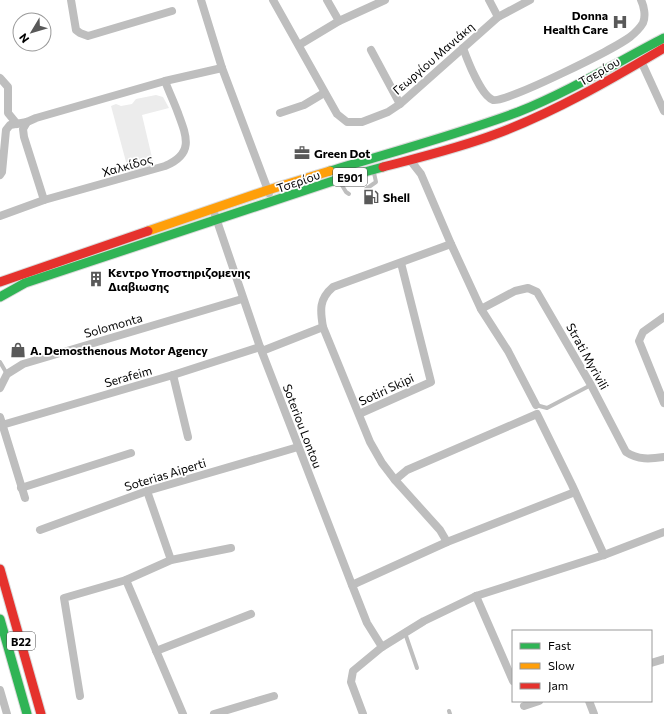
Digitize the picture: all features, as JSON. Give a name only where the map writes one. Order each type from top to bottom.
[{"type":"main road","name":"Τσερίου","points":[[0,282],[268,190],[380,154],[478,126],[519,111],[580,82],[664,38]]},
{"type":"main road","name":"Τσερίου","points":[[0,297],[25,283],[218,221],[339,179],[426,156],[496,134],[532,119],[594,89],[664,48]]},
{"type":"main road","name":"B22","points":[[0,569],[41,714]]},
{"type":"main road","name":"B22","points":[[0,619],[27,714]]},
{"type":"street","points":[[71,0],[76,30],[88,36],[172,11]]},
{"type":"street","points":[[201,0],[222,68],[272,203]]},
{"type":"street","points":[[273,0],[324,93],[304,105],[280,113]]},
{"type":"street","points":[[327,0],[339,21]]},
{"type":"street","points":[[299,45],[339,21],[385,0]]},
{"type":"street","points":[[489,0],[498,17]]},
{"type":"street","name":"Γεωργίου Μανιάκη","points":[[324,93],[337,114],[347,122],[362,122],[388,112],[400,104],[498,17],[530,0]]},
{"type":"street","points":[[463,48],[468,62],[484,92],[488,97],[494,100],[502,99],[544,83],[630,37],[643,23],[644,15],[642,2]]},
{"type":"street","points":[[371,50],[400,104]]},
{"type":"street","points":[[641,61],[664,111]]},
{"type":"street","points":[[0,175],[2,172],[6,130],[10,125],[27,122],[36,118],[165,81],[222,68]]},
{"type":"street","points":[[0,78],[8,87],[8,113],[16,124]]},
{"type":"street","name":"Χαλκίδος","points":[[0,216],[44,200],[165,166],[179,158],[186,148],[187,141],[165,81]]},
{"type":"street","points":[[27,122],[23,129],[24,137],[44,200]]},
{"type":"street","points":[[421,174],[426,156]]},
{"type":"street","points":[[410,160],[421,174],[481,309],[508,351],[536,405]]},
{"type":"street","name":"Soteriou Lontou","points":[[213,209],[242,299],[298,447],[367,623],[382,647]]},
{"type":"street","points":[[359,414],[323,327],[320,312],[321,301],[325,293],[333,287],[451,244]]},
{"type":"street","name":"Sotiri Skipi","points":[[401,263],[431,382],[359,414],[370,442],[395,480],[440,530],[447,542]]},
{"type":"street","name":"Strati Myrivili","points":[[481,309],[515,291],[528,288],[537,292],[591,385],[626,452],[634,457],[643,459],[664,457]]},
{"type":"street","name":"Solomonta","points":[[7,374],[23,364],[242,299]]},
{"type":"street","points":[[664,317],[644,332],[639,341],[664,404]]},
{"type":"street","name":"Serafeim","points":[[1,421],[173,375],[261,349],[323,327]]},
{"type":"street","points":[[0,388],[7,374]]},
{"type":"street","points":[[173,375],[188,437]]},
{"type":"street","points":[[395,480],[407,470],[537,414],[604,555]]},
{"type":"street","points":[[1,421],[25,498]]},
{"type":"street","name":"Soterias Aiperti","points":[[40,530],[147,491],[298,447]]},
{"type":"street","points":[[21,488],[131,453]]},
{"type":"street","points":[[147,491],[171,560]]},
{"type":"street","points":[[352,586],[447,542],[575,492]]},
{"type":"street","points":[[363,714],[351,682],[353,671],[382,647],[404,633],[424,621],[476,596],[604,555],[664,532]]},
{"type":"street","points":[[80,696],[64,598],[126,580],[171,560],[231,548]]},
{"type":"street","points":[[126,580],[183,714]]},
{"type":"street","points":[[476,596],[512,679]]},
{"type":"street","points":[[156,651],[251,614]]},
{"type":"street","points":[[652,663],[664,659]]},
{"type":"street","points":[[0,690],[7,714]]},
{"type":"street","points":[[214,714],[236,711],[274,696]]},
{"type":"street","points":[[524,707],[536,702]]},
{"type":"street","points":[[589,702],[594,714]]},
{"type":"lane","points":[[366,189],[376,182],[374,170]]},
{"type":"lane","points":[[339,179],[346,192],[349,194]]},
{"type":"lane","points":[[0,362],[7,374]]},
{"type":"lane","points":[[536,405],[547,408],[591,385]]},
{"type":"lane","points":[[404,633],[417,668]]},
{"type":"shaded area","points":[[156,95],[163,97],[169,108],[142,115],[154,166],[129,173],[111,106],[116,104],[121,106],[132,104],[136,99]]},
{"type":"traffic: fast","points":[[330,171],[448,136],[518,112],[574,86],[664,38]]},
{"type":"traffic: fast","points":[[0,297],[25,283],[339,179],[383,167]]},
{"type":"traffic: fast","points":[[0,619],[27,714]]},
{"type":"traffic: slow","points":[[148,231],[268,190],[330,171]]},
{"type":"traffic: jam","points":[[383,167],[468,144],[540,116],[582,95],[664,48]]},
{"type":"traffic: jam","points":[[0,282],[148,231]]},
{"type":"traffic: jam","points":[[0,569],[41,714]]},
{"type":"place","name":"Donna Health Care","points":[[620,22]]},
{"type":"place","name":"Green Dot","points":[[302,153]]},
{"type":"place","name":"Shell","points":[[371,197]]},
{"type":"place","name":"Κεντρο Υποστηριζομενης Διαβιωσης","points":[[96,279]]},
{"type":"place","name":"A. Demosthenous Motor Agency","points":[[18,350]]}]
